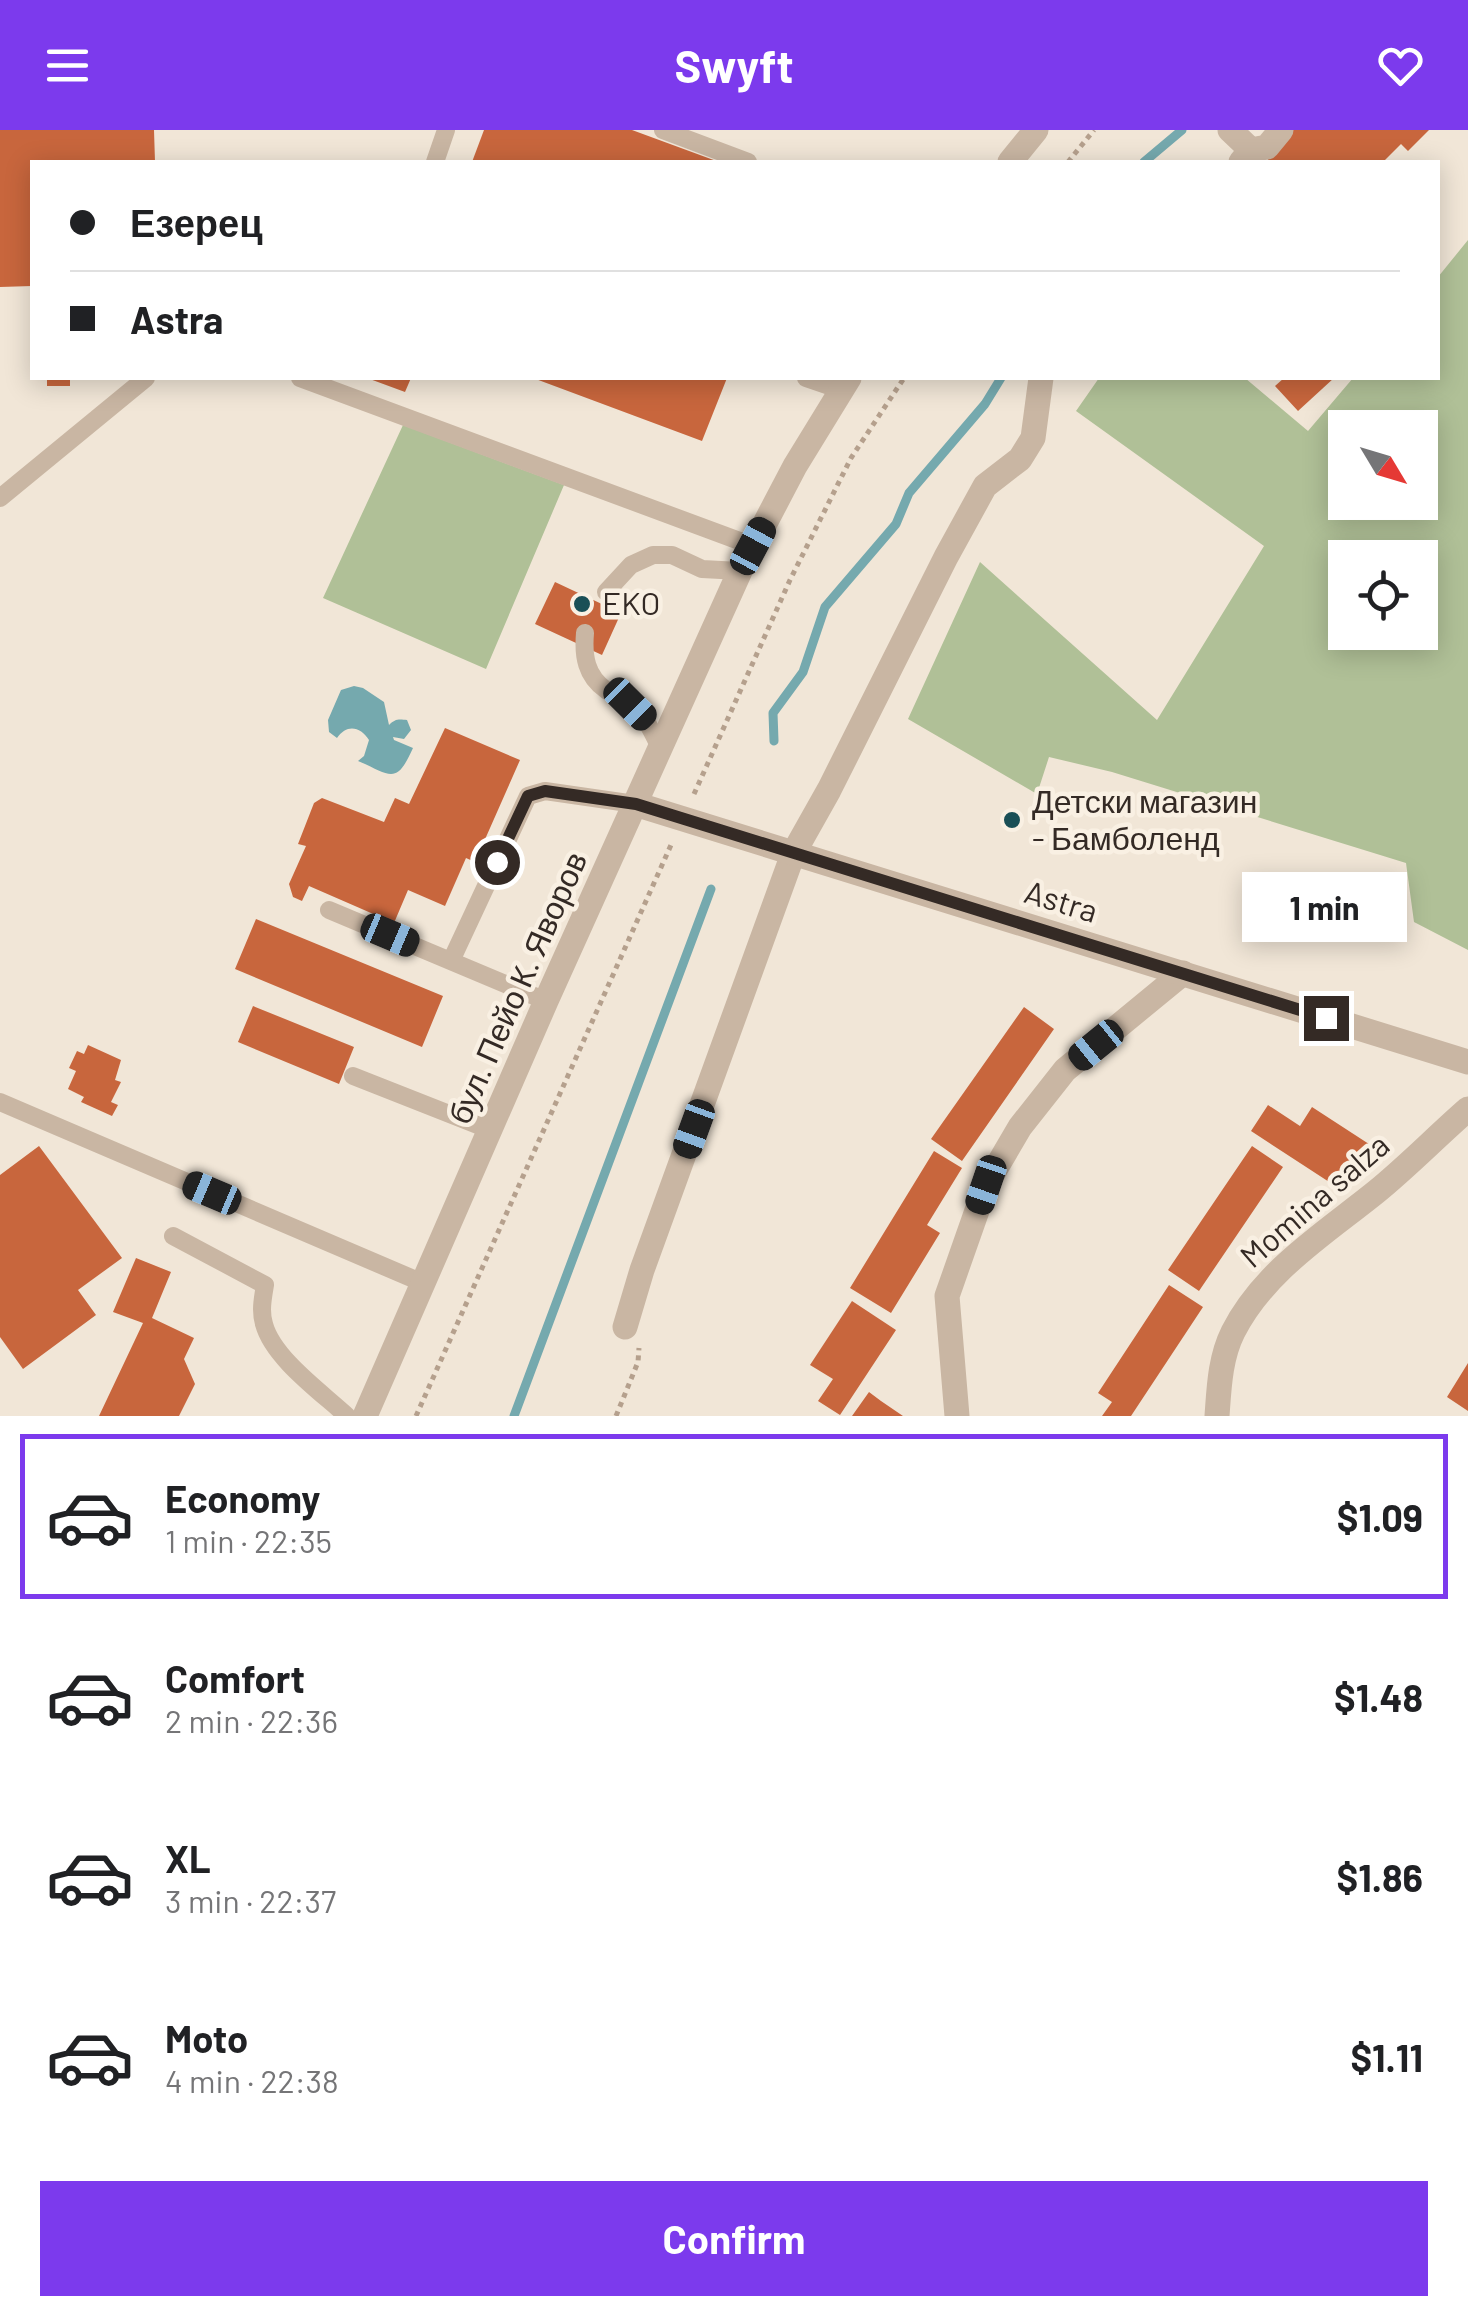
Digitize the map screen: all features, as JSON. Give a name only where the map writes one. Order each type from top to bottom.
[{"type":"street","points":[[1012,160],[1036,130]]},
{"type":"street","points":[[1230,130],[1246,156],[1267,147],[1281,130]]},
{"type":"street","points":[[625,1326],[793,854],[984,486],[1020,459],[1033,438],[1041,380]]},
{"type":"street","name":"бул. Пейо К. Яворов","points":[[365,1416],[740,571],[795,466],[845,384]]},
{"type":"street","name":"Astra","points":[[636,804],[1468,1062]]},
{"type":"street","points":[[957,1416],[947,1296],[986,1185],[1020,1127],[1066,1070],[1183,974]]},
{"type":"street","name":"Momina salza","points":[[1217,1416],[1220,1374],[1231,1334],[1256,1296],[1284,1266],[1378,1190],[1468,1108]]},
{"type":"lane","points":[[436,160],[446,130]]},
{"type":"lane","points":[[663,130],[743,160]]},
{"type":"lane","points":[[0,498],[144,380]]},
{"type":"lane","points":[[305,380],[753,546]]},
{"type":"lane","points":[[819,380],[845,384]]},
{"type":"lane","points":[[606,592],[631,565],[653,555],[672,555],[702,569],[740,571]]},
{"type":"lane","points":[[586,632],[588,670],[603,688],[630,704],[644,718],[660,748]]},
{"type":"lane","points":[[451,961],[528,796],[545,791],[636,804]]},
{"type":"lane","points":[[329,910],[546,1001]]},
{"type":"lane","points":[[354,1076],[490,1130]]},
{"type":"lane","points":[[0,1102],[423,1283]]},
{"type":"lane","points":[[173,1236],[265,1285],[263,1322],[274,1347],[347,1416]]},
{"type":"path","points":[[1070,160],[1094,130]]},
{"type":"path","points":[[416,1416],[799,562],[851,458],[903,380]]},
{"type":"path","points":[[616,1416],[638,1362],[639,1350],[625,1326]]},
{"type":"green space","points":[[1468,240],[1468,950],[1414,922],[1406,863],[1112,772],[1049,757],[1037,794],[908,719],[980,562],[1157,720],[1264,546],[1076,411],[1098,380],[1247,380],[1308,431],[1351,380],[1440,380],[1440,275]]},
{"type":"green space","points":[[403,425],[564,485],[486,669],[323,598]]},
{"type":"water","points":[[354,686],[384,702],[389,725],[407,720],[411,730],[404,739],[393,737],[413,748],[397,773],[385,773],[358,761],[369,740],[362,732],[349,729],[337,738],[329,732],[328,720],[341,690]]},
{"type":"building","points":[[0,130],[154,130],[155,160],[30,160],[30,286],[0,287]]},
{"type":"building","points":[[484,130],[632,130],[714,160],[473,160]]},
{"type":"building","points":[[1292,130],[1429,130],[1408,151],[1401,144],[1385,160],[1265,157]]},
{"type":"building","points":[[47,380],[70,380],[70,386],[47,386]]},
{"type":"building","points":[[372,380],[410,380],[405,392]]},
{"type":"building","points":[[538,380],[726,380],[702,441]]},
{"type":"building","points":[[1282,380],[1332,380],[1298,411],[1275,386]]},
{"type":"building","points":[[555,582],[621,613],[602,655],[535,624]]},
{"type":"building","points":[[445,728],[520,760],[475,862],[466,858],[445,906],[408,890],[394,923],[309,886],[302,901],[293,897],[289,884],[306,846],[298,844],[314,803],[322,798],[384,822],[395,798],[409,804]]},
{"type":"building","points":[[256,919],[443,996],[422,1047],[235,969]]},
{"type":"building","points":[[253,1006],[354,1047],[339,1084],[238,1042]]},
{"type":"building","points":[[1024,1007],[1054,1029],[962,1161],[931,1139]]},
{"type":"building","points":[[88,1045],[121,1060],[115,1080],[121,1082],[111,1102],[118,1105],[112,1116],[81,1102],[84,1097],[68,1089],[76,1071],[69,1068],[77,1051],[84,1054]]},
{"type":"building","points":[[1268,1105],[1300,1126],[1312,1107],[1372,1146],[1343,1191],[1251,1131]]},
{"type":"building","points":[[39,1146],[122,1258],[78,1290],[96,1315],[23,1369],[0,1337],[0,1175]]},
{"type":"building","points":[[1252,1146],[1283,1167],[1199,1291],[1168,1270]]},
{"type":"building","points":[[934,1151],[962,1168],[927,1225],[940,1233],[891,1313],[850,1288]]},
{"type":"building","points":[[136,1258],[171,1272],[152,1318],[194,1338],[184,1359],[195,1384],[179,1416],[99,1416],[143,1323],[113,1312]]},
{"type":"building","points":[[1169,1285],[1203,1307],[1131,1416],[1102,1416],[1112,1402],[1098,1393]]},
{"type":"building","points":[[852,1301],[896,1330],[840,1415],[818,1401],[833,1379],[810,1365]]},
{"type":"building","points":[[1468,1363],[1468,1411],[1447,1397]]},
{"type":"building","points":[[869,1392],[881,1401],[903,1416],[852,1416]]},
{"type":"waterway","points":[[1146,160],[1182,130]]},
{"type":"waterway","points":[[774,741],[773,713],[803,672],[825,607],[896,524],[909,493],[985,404],[1000,380]]},
{"type":"waterway","points":[[514,1416],[711,889]]},
{"type":"place","name":"EKO","points":[[582,604]]},
{"type":"place","name":"Детски магазин - Бамболенд","points":[[1012,820]]},
{"type":"route","points":[[497,862],[528,796],[545,791],[636,804],[1326,1018]]}]
